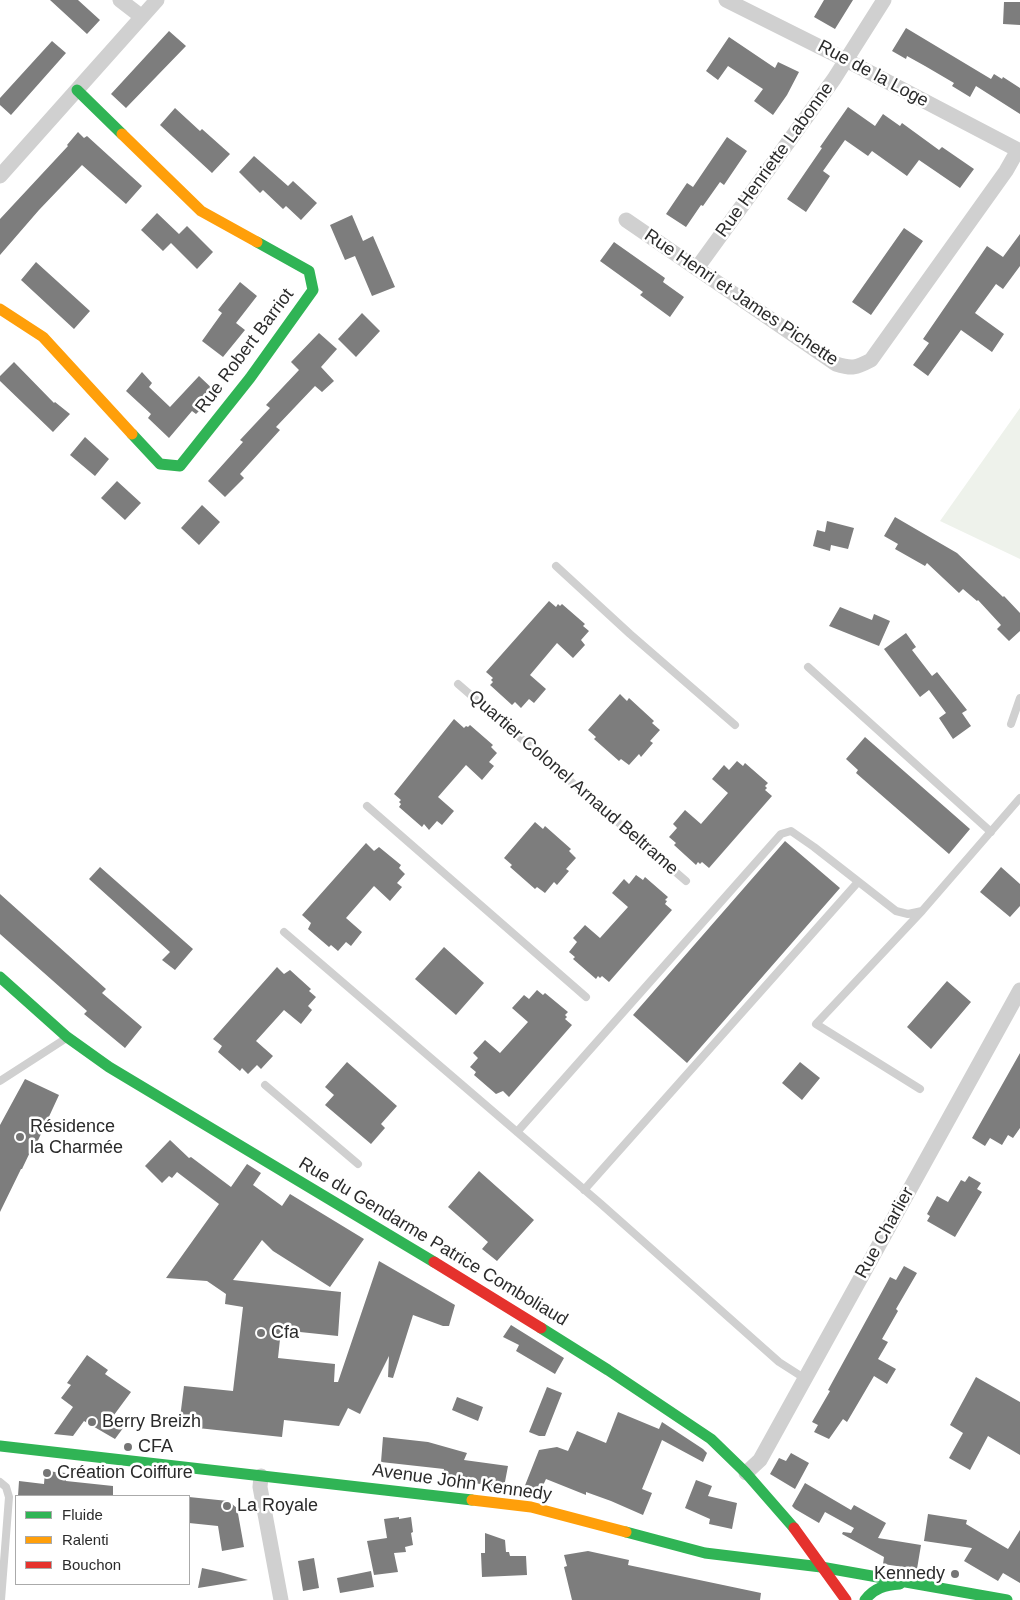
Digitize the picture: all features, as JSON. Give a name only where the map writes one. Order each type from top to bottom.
[{"type":"street","points":[[120,0],[142,17]]},
{"type":"street","points":[[0,176],[157,0]]},
{"type":"street","name":"Rue de la Loge","points":[[726,0],[846,60],[1019,151]]},
{"type":"street","name":"Rue Henriette Labonne","points":[[697,268],[846,60],[884,0]]},
{"type":"street","name":"Rue Robert Barriot","points":[[0,309],[43,337],[160,464],[180,466],[250,378],[313,290],[309,271],[201,210],[77,90]]},
{"type":"street","name":"Rue Henri et James Pichette","points":[[626,220],[836,364],[847,368],[858,368],[871,360],[1019,151]]},
{"type":"street","name":"Rue du Gendarme Patrice Comboliaud","points":[[0,977],[67,1038],[109,1067],[270,1162],[608,1370],[711,1439],[746,1473],[792,1526],[846,1600]]},
{"type":"street","name":"Rue Charlier","points":[[746,1473],[760,1460],[1020,990]]},
{"type":"street","name":"Avenue John Kennedy","points":[[0,1446],[531,1507],[705,1553],[822,1567],[1007,1600]]},
{"type":"street","points":[[261,1476],[260,1488],[281,1600]]},
{"type":"street","name":"Avenue John Kennedy","points":[[865,1600],[879,1586],[914,1584]]},
{"type":"lane","points":[[556,566],[735,725]]},
{"type":"lane","points":[[808,667],[991,832]]},
{"type":"lane","name":"Quartier Colonel Arnaud Beltrame","points":[[458,684],[686,881]]},
{"type":"lane","points":[[1011,724],[1020,698]]},
{"type":"lane","points":[[920,1090],[816,1024],[922,911],[1020,798]]},
{"type":"lane","points":[[367,806],[586,997]]},
{"type":"lane","points":[[517,1132],[781,834],[790,830],[896,911],[908,914],[922,911]]},
{"type":"lane","points":[[584,1190],[858,882]]},
{"type":"lane","points":[[284,932],[584,1190],[779,1362],[804,1378]]},
{"type":"lane","points":[[0,1080],[67,1038]]},
{"type":"lane","points":[[265,1085],[358,1164]]},
{"type":"lane","points":[[0,1482],[6,1487],[9,1497],[1,1600]]},
{"type":"shaded area","points":[[1020,408],[1020,559],[940,521]]},
{"type":"building","points":[[50,0],[78,0],[100,20],[87,34]]},
{"type":"building","points":[[824,0],[853,0],[835,29],[814,17]]},
{"type":"building","points":[[1004,2],[1020,2],[1020,25],[1003,24]]},
{"type":"building","points":[[906,28],[991,79],[994,74],[1002,79],[1003,77],[1020,88],[1020,114],[976,86],[970,97],[952,86],[954,83],[907,56],[906,59],[892,51]]},
{"type":"building","points":[[169,31],[186,46],[126,108],[111,94]]},
{"type":"building","points":[[729,37],[775,68],[778,62],[799,72],[787,95],[773,115],[754,101],[763,89],[728,66],[718,80],[706,71]]},
{"type":"building","points":[[52,41],[66,53],[11,115],[0,105],[0,98]]},
{"type":"building","points":[[848,107],[875,126],[883,114],[900,126],[902,123],[939,150],[942,147],[974,169],[960,188],[919,160],[907,176],[872,151],[868,156],[845,140],[823,171],[830,176],[806,212],[787,199]]},
{"type":"building","points":[[175,108],[200,131],[202,129],[230,154],[212,173],[160,125]]},
{"type":"building","points":[[78,132],[84,138],[87,136],[142,186],[126,204],[82,165],[0,255],[0,219],[68,146]]},
{"type":"building","points":[[727,137],[747,151],[724,185],[720,182],[686,227],[666,214],[687,183],[693,187]]},
{"type":"building","points":[[254,156],[288,186],[293,181],[317,203],[301,220],[286,206],[283,209],[263,190],[260,193],[239,172]]},
{"type":"building","points":[[157,213],[179,234],[187,226],[213,252],[197,269],[171,243],[163,251],[141,230]]},
{"type":"building","points":[[352,215],[363,241],[373,236],[395,287],[372,296],[355,256],[345,260],[330,225]]},
{"type":"building","points":[[904,228],[923,241],[871,315],[852,302]]},
{"type":"building","points":[[1020,234],[1020,266],[1003,289],[996,284],[975,313],[1004,334],[992,352],[961,330],[928,376],[913,365],[929,343],[923,339],[987,246],[1003,257]]},
{"type":"building","points":[[614,242],[665,278],[663,282],[684,297],[670,317],[640,295],[643,292],[600,261]]},
{"type":"building","points":[[36,262],[90,311],[74,329],[21,280]]},
{"type":"building","points":[[240,282],[257,296],[236,323],[245,330],[223,357],[202,341],[222,313],[218,310]]},
{"type":"building","points":[[362,313],[380,331],[356,357],[338,339]]},
{"type":"building","points":[[319,333],[337,349],[321,367],[334,381],[322,392],[315,386],[276,427],[280,430],[240,474],[244,478],[225,497],[208,481],[243,442],[240,440],[270,408],[266,405],[299,370],[291,362]]},
{"type":"building","points":[[14,362],[54,403],[70,414],[53,432],[0,381],[0,376]]},
{"type":"building","points":[[142,372],[152,383],[149,387],[170,407],[199,376],[217,393],[196,414],[192,411],[169,438],[148,418],[151,414],[126,391]]},
{"type":"building","points":[[85,437],[109,459],[95,476],[70,455]]},
{"type":"building","points":[[117,481],[141,503],[125,520],[101,498]]},
{"type":"building","points":[[202,505],[220,522],[199,545],[181,528]]},
{"type":"building","points":[[895,517],[957,553],[1020,613],[1020,631],[1009,641],[997,629],[1001,625],[978,600],[963,589],[959,593],[927,563],[925,566],[895,549],[898,544],[884,536]]},
{"type":"building","points":[[827,521],[854,528],[848,549],[831,545],[830,551],[813,546],[817,530],[825,532]]},
{"type":"building","points":[[549,601],[556,607],[558,604],[560,606],[562,604],[585,624],[583,626],[589,631],[581,640],[585,645],[573,658],[557,643],[530,675],[546,689],[534,703],[529,699],[521,708],[515,702],[512,705],[490,685],[493,682],[491,680],[493,678],[486,672]]},
{"type":"building","points":[[840,607],[872,620],[874,614],[890,621],[879,646],[829,626]]},
{"type":"building","points":[[906,633],[916,647],[912,650],[932,676],[937,672],[967,710],[962,713],[971,726],[953,739],[939,718],[946,713],[929,690],[920,697],[884,649]]},
{"type":"building","points":[[620,694],[627,701],[629,698],[654,721],[652,723],[660,730],[650,741],[653,743],[641,757],[639,754],[629,765],[621,759],[619,761],[594,739],[596,737],[588,730]]},
{"type":"building","points":[[454,719],[464,728],[470,725],[493,745],[491,747],[497,753],[489,762],[494,766],[482,780],[466,765],[438,797],[454,811],[442,825],[437,821],[429,830],[424,824],[422,827],[399,807],[401,800],[394,794]]},
{"type":"building","points":[[865,737],[970,829],[949,854],[856,773],[858,770],[846,759]]},
{"type":"building","points":[[737,761],[743,766],[745,763],[768,783],[765,786],[767,788],[765,790],[772,796],[709,868],[702,862],[700,864],[698,862],[696,865],[674,845],[676,843],[669,837],[677,828],[673,824],[685,810],[701,824],[728,793],[712,779],[724,765],[729,770]]},
{"type":"building","points":[[535,822],[543,829],[545,826],[571,849],[569,851],[576,858],[566,869],[569,871],[557,885],[554,882],[545,893],[537,887],[535,889],[510,867],[512,865],[504,858]]},
{"type":"building","points":[[785,841],[840,888],[687,1063],[633,1015]]},
{"type":"building","points":[[366,843],[374,851],[379,847],[401,865],[399,868],[405,874],[397,883],[402,887],[390,901],[374,886],[346,918],[362,932],[351,946],[346,942],[338,951],[331,945],[329,947],[308,929],[311,923],[302,915]]},
{"type":"building","points":[[100,867],[193,949],[175,970],[162,960],[170,952],[89,879]]},
{"type":"building","points":[[1001,867],[1020,884],[1020,906],[1010,917],[980,892]]},
{"type":"building","points":[[636,875],[643,880],[645,877],[668,897],[665,900],[667,901],[665,904],[672,910],[609,982],[602,976],[600,978],[598,976],[596,979],[573,959],[575,957],[569,952],[577,942],[573,938],[585,925],[600,938],[628,907],[612,893],[624,879],[629,884]]},
{"type":"building","points":[[0,894],[106,989],[102,993],[142,1027],[125,1048],[84,1014],[87,1011],[0,934]]},
{"type":"building","points":[[444,947],[484,983],[456,1015],[415,979]]},
{"type":"building","points":[[277,967],[284,974],[290,970],[311,989],[309,991],[316,997],[308,1006],[312,1010],[301,1024],[284,1010],[256,1041],[273,1056],[261,1069],[257,1065],[248,1074],[242,1068],[240,1071],[218,1052],[222,1046],[213,1039]]},
{"type":"building","points":[[947,981],[971,1002],[931,1049],[907,1027]]},
{"type":"building","points":[[537,990],[543,995],[545,993],[568,1012],[565,1015],[567,1017],[565,1019],[572,1025],[509,1097],[503,1091],[496,1094],[474,1075],[476,1072],[470,1067],[478,1058],[473,1053],[485,1040],[500,1053],[528,1022],[512,1008],[524,995],[529,999]]},
{"type":"building","points":[[1020,1053],[1020,1128],[1013,1138],[1008,1135],[1002,1145],[990,1138],[985,1146],[972,1138]]},
{"type":"building","points":[[347,1062],[397,1106],[381,1124],[385,1128],[371,1144],[325,1105],[334,1095],[325,1087]]},
{"type":"building","points":[[800,1062],[820,1078],[802,1100],[782,1083]]},
{"type":"building","name":"Résidence la Charmée","points":[[25,1079],[59,1095],[34,1149],[32,1148],[0,1212],[0,1125]]},
{"type":"building","points":[[170,1140],[189,1158],[191,1157],[231,1187],[247,1164],[261,1173],[253,1185],[282,1206],[290,1194],[364,1239],[330,1287],[273,1251],[262,1240],[233,1280],[341,1292],[338,1336],[281,1330],[278,1358],[335,1364],[334,1382],[338,1382],[379,1261],[455,1305],[449,1326],[443,1326],[413,1315],[393,1378],[388,1377],[389,1356],[360,1414],[348,1408],[339,1426],[284,1420],[282,1437],[179,1426],[184,1386],[233,1391],[243,1307],[225,1304],[226,1294],[207,1281],[166,1278],[219,1204],[177,1172],[172,1178],[169,1176],[162,1183],[145,1166]]},
{"type":"building","points":[[479,1171],[534,1220],[497,1261],[482,1249],[488,1242],[448,1207]]},
{"type":"building","points":[[969,1176],[981,1183],[977,1189],[982,1192],[955,1237],[927,1221],[930,1216],[927,1214],[937,1196],[948,1202],[961,1180],[965,1182]]},
{"type":"building","points":[[904,1266],[917,1273],[896,1309],[898,1311],[882,1339],[888,1342],[878,1359],[896,1369],[887,1384],[874,1376],[847,1422],[843,1419],[829,1439],[814,1432],[818,1425],[812,1422],[830,1391],[828,1390],[890,1277],[896,1280]]},
{"type":"building","points":[[511,1325],[564,1358],[555,1374],[516,1351],[519,1345],[503,1337]]},
{"type":"building","points":[[87,1355],[108,1370],[105,1374],[131,1392],[111,1419],[129,1420],[115,1439],[84,1421],[73,1436],[54,1434],[73,1407],[61,1398],[71,1385],[67,1383]]},
{"type":"building","points":[[976,1377],[1020,1402],[1020,1455],[988,1436],[970,1470],[949,1458],[963,1433],[950,1425]]},
{"type":"building","points":[[547,1387],[562,1393],[545,1436],[539,1436],[529,1432]]},
{"type":"building","points":[[457,1397],[483,1407],[478,1421],[452,1410]]},
{"type":"building","points":[[618,1412],[659,1429],[662,1422],[703,1449],[707,1453],[703,1462],[662,1440],[642,1489],[652,1493],[643,1515],[611,1501],[586,1492],[586,1495],[546,1479],[539,1494],[524,1488],[539,1450],[557,1447],[568,1451],[577,1431],[606,1443]]},
{"type":"building","points":[[383,1437],[428,1442],[467,1453],[464,1460],[508,1466],[504,1487],[442,1479],[444,1469],[381,1462]]},
{"type":"building","points":[[791,1453],[809,1463],[795,1489],[770,1474],[779,1458],[786,1461]]},
{"type":"building","points":[[45,1471],[66,1473],[66,1481],[113,1486],[113,1495],[18,1495],[19,1481],[44,1484]]},
{"type":"building","points":[[696,1480],[712,1486],[708,1496],[737,1503],[732,1529],[709,1524],[710,1519],[685,1508]]},
{"type":"building","points":[[805,1483],[851,1510],[854,1505],[886,1523],[878,1538],[921,1545],[917,1569],[883,1564],[884,1557],[842,1534],[843,1532],[851,1533],[854,1528],[825,1512],[819,1523],[795,1509],[792,1506]]},
{"type":"building","points":[[190,1497],[228,1501],[237,1508],[244,1547],[222,1551],[218,1526],[190,1523]]},
{"type":"building","points":[[928,1514],[967,1520],[966,1524],[1008,1549],[1020,1530],[1020,1583],[1003,1573],[998,1581],[964,1561],[972,1548],[924,1541]]},
{"type":"building","points":[[399,1517],[399,1519],[411,1517],[413,1545],[405,1547],[406,1552],[394,1553],[398,1572],[374,1575],[367,1541],[387,1538],[384,1519]]},
{"type":"building","points":[[485,1533],[505,1540],[506,1552],[509,1552],[510,1556],[526,1556],[527,1575],[482,1577],[481,1553],[485,1553]]},
{"type":"building","points":[[588,1551],[629,1560],[628,1565],[761,1593],[760,1600],[572,1600],[564,1567],[567,1566],[564,1555]]},
{"type":"building","points":[[314,1558],[319,1588],[303,1591],[298,1561]]},
{"type":"building","points":[[202,1568],[220,1572],[248,1580],[198,1588]]},
{"type":"building","points":[[371,1571],[374,1587],[340,1593],[337,1578]]},
{"type":"traffic: fast","points":[[77,90],[122,134]]},
{"type":"traffic: fast","points":[[132,434],[160,464],[180,466],[250,378],[313,290],[309,271],[257,242]]},
{"type":"traffic: fast","points":[[0,977],[67,1037],[109,1067],[434,1262]]},
{"type":"traffic: fast","points":[[541,1328],[711,1439],[746,1473],[794,1528]]},
{"type":"traffic: fast","points":[[0,1446],[472,1500]]},
{"type":"traffic: fast","points":[[626,1532],[705,1553],[821,1567],[1007,1600]]},
{"type":"traffic: fast","points":[[865,1600],[880,1588],[900,1584]]},
{"type":"traffic: slow","points":[[122,134],[201,211],[257,242]]},
{"type":"traffic: slow","points":[[0,309],[43,337],[132,434]]},
{"type":"traffic: slow","points":[[472,1500],[531,1507],[626,1532]]},
{"type":"traffic: jam","points":[[434,1262],[541,1328]]},
{"type":"traffic: jam","points":[[794,1528],[846,1600]]},
{"type":"place","name":"Résidence la Charmée","points":[[20,1137]]},
{"type":"place","name":"Cfa","points":[[261,1333]]},
{"type":"place","name":"Berry Breizh","points":[[92,1422]]},
{"type":"place","name":"CFA","points":[[128,1447]]},
{"type":"place","name":"Création Coiffure","points":[[47,1473]]},
{"type":"place","name":"La Royale","points":[[227,1506]]},
{"type":"place","name":"Kennedy","points":[[955,1574]]}]
